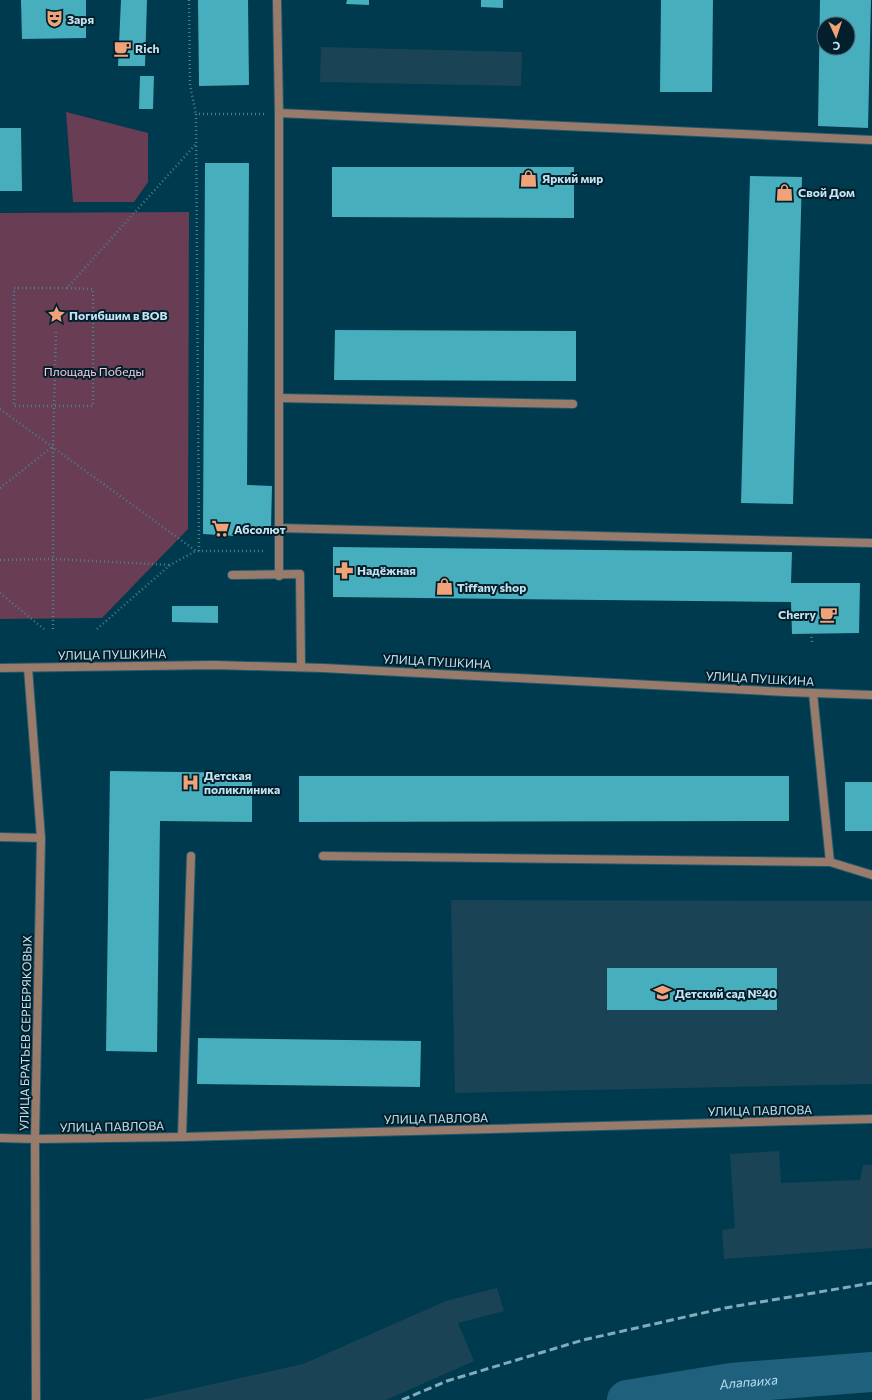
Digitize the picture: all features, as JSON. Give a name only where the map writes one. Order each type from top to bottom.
[{"type":"street","points":[[277,0],[279,113],[279,576]]},
{"type":"street","points":[[279,113],[872,140]]},
{"type":"street","points":[[279,398],[573,404]]},
{"type":"street","points":[[278,528],[872,543]]},
{"type":"street","points":[[232,575],[279,576],[300,574],[301,668]]},
{"type":"street","name":"УЛИЦА ПУШКИНА","points":[[0,668],[214,664],[368,669],[872,695]]},
{"type":"street","name":"УЛИЦА БРАТЬЕВ СЕРЕБРЯКОВЫХ","points":[[28,668],[42,838],[35,1139],[36,1400]]},
{"type":"street","points":[[813,693],[830,862]]},
{"type":"street","points":[[0,837],[42,838]]},
{"type":"street","points":[[182,1137],[191,856]]},
{"type":"street","points":[[323,856],[830,862],[872,875]]},
{"type":"street","name":"УЛИЦА ПАВЛОВА","points":[[0,1138],[182,1137],[872,1119]]},
{"type":"path","points":[[189,0],[190,85],[196,114],[197,551]]},
{"type":"path","points":[[196,114],[279,113]]},
{"type":"path","points":[[67,288],[196,144]]},
{"type":"path","points":[[14,288],[67,288],[93,289],[93,406],[14,406],[14,288]]},
{"type":"path","points":[[53,629],[53,447],[56,330]]},
{"type":"path","points":[[0,409],[197,551]]},
{"type":"path","points":[[0,488],[53,447]]},
{"type":"path","points":[[97,629],[170,565],[197,551],[279,552]]},
{"type":"path","points":[[0,560],[53,559],[170,565]]},
{"type":"path","points":[[0,593],[44,629]]},
{"type":"path","points":[[811,633],[812,642]]},
{"type":"shaded area","points":[[321,47],[522,52],[521,86],[320,82]]},
{"type":"shaded area","name":"Детский сад №40","points":[[451,900],[872,901],[872,1084],[455,1093]]},
{"type":"shaded area","points":[[779,1151],[781,1183],[860,1180],[863,1165],[872,1165],[872,1248],[724,1259],[722,1230],[735,1228],[730,1154]]},
{"type":"shaded area","points":[[497,1288],[504,1311],[458,1323],[474,1361],[386,1400],[141,1400],[303,1364],[446,1301]]},
{"type":"green space","points":[[66,112],[148,133],[148,182],[134,202],[73,202]]},
{"type":"green space","name":"Площадь Победы","points":[[189,212],[188,529],[102,618],[0,619],[0,213]]},
{"type":"building","name":"Заря","points":[[21,0],[86,0],[86,38],[22,39]]},
{"type":"building","points":[[121,0],[147,0],[145,66],[118,66]]},
{"type":"building","points":[[198,0],[248,0],[249,85],[199,86]]},
{"type":"building","points":[[347,0],[369,0],[369,5],[346,4]]},
{"type":"building","points":[[481,0],[503,0],[503,8],[481,7]]},
{"type":"building","points":[[661,0],[713,0],[712,92],[660,92]]},
{"type":"building","points":[[820,0],[871,0],[868,128],[818,126],[819,56],[856,56],[856,16],[820,16]]},
{"type":"building","points":[[140,76],[154,76],[153,109],[139,109]]},
{"type":"building","points":[[0,128],[21,128],[22,191],[0,191]]},
{"type":"building","points":[[205,163],[249,163],[247,485],[272,486],[271,529],[247,529],[234,536],[203,534]]},
{"type":"building","points":[[332,167],[574,167],[574,218],[332,217]]},
{"type":"building","points":[[750,176],[802,177],[793,504],[741,503]]},
{"type":"building","points":[[335,330],[576,331],[576,381],[334,380]]},
{"type":"building","points":[[333,547],[792,552],[791,583],[860,583],[859,633],[792,634],[791,602],[333,597]]},
{"type":"building","points":[[172,606],[218,606],[218,623],[172,622]]},
{"type":"building","points":[[110,771],[252,773],[252,822],[160,821],[157,1052],[106,1051]]},
{"type":"building","points":[[299,776],[789,776],[789,821],[299,822]]},
{"type":"building","points":[[845,782],[872,782],[872,831],[845,831]]},
{"type":"building","points":[[607,968],[777,968],[777,1010],[607,1010]]},
{"type":"building","points":[[198,1038],[421,1041],[420,1087],[197,1084]]},
{"type":"waterway","name":"Алапаиха","points":[[627,1400],[731,1383],[872,1372]]},
{"type":"railway","points":[[402,1400],[447,1381],[583,1340],[725,1308],[872,1283]]},
{"type":"place","name":"Заря","points":[[54,19]]},
{"type":"place","name":"Rich","points":[[122,48]]},
{"type":"place","name":"Яркий мир","points":[[529,178]]},
{"type":"place","name":"Свой Дом","points":[[785,192]]},
{"type":"place","name":"Погибшим в ВОВ","points":[[56,315]]},
{"type":"place","name":"Абсолют","points":[[221,529]]},
{"type":"place","name":"Надёжная","points":[[344,570]]},
{"type":"place","name":"Tiffany shop","points":[[444,587]]},
{"type":"place","name":"Cherry","points":[[829,614]]},
{"type":"place","name":"Детская поликлиника","points":[[191,782]]},
{"type":"place","name":"Детский сад №40","points":[[662,993]]}]
